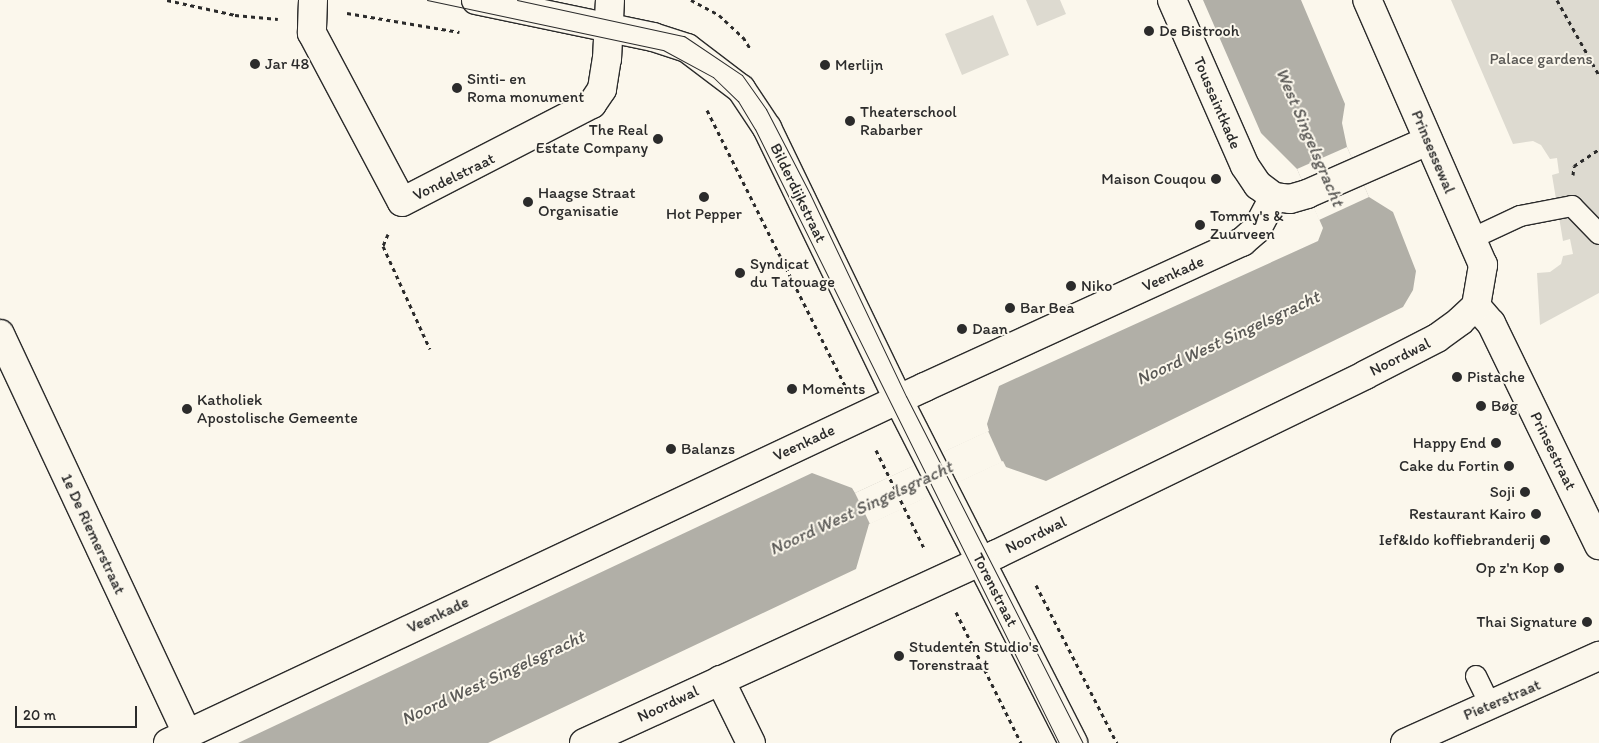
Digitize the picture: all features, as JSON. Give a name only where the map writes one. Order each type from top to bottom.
[{"type":"street","points":[[476,0],[608,27],[610,0]]},
{"type":"street","name":"Toussaintkade","points":[[1172,0],[1244,166],[1258,186],[1274,197]]},
{"type":"street","name":"Prinsessewal","points":[[1367,0],[1483,265],[1476,306]]},
{"type":"street","name":"Vondelstraat","points":[[312,9],[312,33],[402,202],[583,112],[602,89],[608,27]]},
{"type":"street","name":"Bilderdijkstraat","points":[[608,27],[687,48],[741,89],[766,128],[929,459]]},
{"type":"street","points":[[1274,197],[1290,199],[1307,194],[1428,140]]},
{"type":"street","name":"Veenkade","points":[[177,739],[898,399],[1242,242],[1262,221],[1274,197]]},
{"type":"street","name":"Prinsestraat","points":[[1476,306],[1491,322],[1599,545]]},
{"type":"street","name":"Noordwal","points":[[584,743],[980,562],[1429,342],[1476,306]]},
{"type":"street","name":"1e De Riemerstraat","points":[[0,334],[177,739]]},
{"type":"street","name":"Torenstraat","points":[[929,459],[1073,743]]},
{"type":"street","name":"Pieterstraat","points":[[1405,743],[1489,703],[1516,695],[1599,656]]},
{"type":"street","points":[[720,680],[752,743]]},
{"type":"lane","points":[[1471,239],[1520,216],[1572,206],[1599,234]]},
{"type":"lane","points":[[1476,676],[1489,703]]},
{"type":"path","points":[[167,0],[244,16],[312,9],[355,13],[462,32]]},
{"type":"path","points":[[1557,0],[1599,75]]},
{"type":"path","points":[[703,106],[715,121],[1021,743]]},
{"type":"path","points":[[402,202],[383,246],[430,349]]},
{"type":"green space","points":[[1026,0],[1060,0],[1066,14],[1037,26]]},
{"type":"green space","name":"Palace gardens","points":[[1451,0],[1599,0],[1599,293],[1540,325],[1537,273],[1550,272],[1561,264],[1563,256],[1573,254],[1570,239],[1563,241],[1552,175],[1559,173],[1557,158],[1550,159],[1541,145],[1533,141],[1513,144]]},
{"type":"green space","points":[[993,15],[1009,55],[962,75],[945,34]]},
{"type":"water","points":[[1203,0],[1301,0],[1345,104],[1342,123],[1347,147],[1369,197],[1393,212],[1416,271],[1413,290],[1403,307],[1046,481],[1006,467],[1003,461],[869,524],[856,569],[488,743],[238,743],[812,473],[852,488],[855,493],[989,431],[987,424],[999,386],[1318,241],[1323,228],[1297,169],[1261,133]]},
{"type":"pier","points":[[1347,147],[1369,197],[1319,220],[1297,169]]},
{"type":"pier","points":[[988,431],[1002,462],[870,524],[855,493]]},
{"type":"tram line","points":[[427,0],[663,50],[713,77],[738,101],[755,129],[1059,743]]},
{"type":"tram line","points":[[517,0],[684,36],[742,75],[766,109],[810,194],[906,396],[1083,743]]},
{"type":"place","name":"De Bistrooh","points":[[1149,31]]},
{"type":"place","name":"Jar 48","points":[[255,64]]},
{"type":"place","name":"Merlijn","points":[[825,65]]},
{"type":"place","name":"Sinti- en Roma monument","points":[[457,88]]},
{"type":"place","name":"Theaterschool Rabarber","points":[[850,121]]},
{"type":"place","name":"The Real Estate Company","points":[[658,139]]},
{"type":"place","name":"Maison Couqou","points":[[1216,179]]},
{"type":"place","name":"Hot Pepper","points":[[704,197]]},
{"type":"place","name":"Haagse Straat Organisatie","points":[[528,202]]},
{"type":"place","name":"Tommy's & Zuurveen","points":[[1200,225]]},
{"type":"place","name":"Syndicat du Tatouage","points":[[740,273]]},
{"type":"place","name":"Niko","points":[[1071,286]]},
{"type":"place","name":"Bar Bea","points":[[1010,308]]},
{"type":"place","name":"Daan","points":[[962,329]]},
{"type":"place","name":"Pistache","points":[[1457,377]]},
{"type":"place","name":"Moments","points":[[792,389]]},
{"type":"place","name":"Bøg","points":[[1481,406]]},
{"type":"place","name":"Katholiek Apostolische Gemeente","points":[[187,409]]},
{"type":"place","name":"Happy End","points":[[1496,443]]},
{"type":"place","name":"Balanzs","points":[[671,449]]},
{"type":"place","name":"Cake du Fortin","points":[[1509,466]]},
{"type":"place","name":"Soji","points":[[1525,492]]},
{"type":"place","name":"Restaurant Kairo","points":[[1536,514]]},
{"type":"place","name":"Ief&Ido koffiebranderij","points":[[1545,540]]},
{"type":"place","name":"Op z'n Kop","points":[[1559,568]]},
{"type":"place","name":"Thai Signature","points":[[1587,622]]},
{"type":"place","name":"Studenten Studio's Torenstraat","points":[[899,656]]},
{"type":"water label","name":"West Singelsgracht","points":[[1310,137]]},
{"type":"water label","name":"Noord West Singelsgracht","points":[[1228,338]]},
{"type":"water label","name":"Noord West Singelsgracht","points":[[861,508]]},
{"type":"water label","name":"Noord West Singelsgracht","points":[[493,678]]}]
